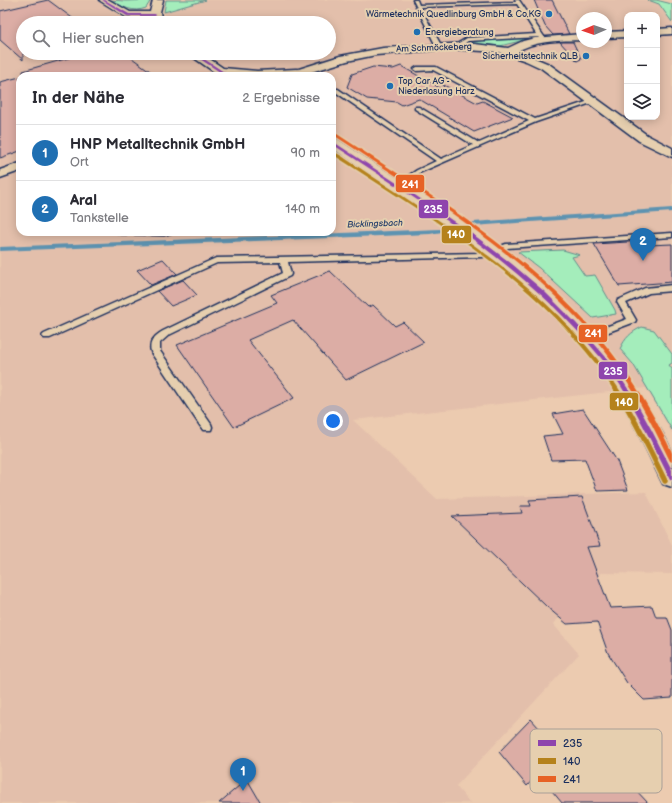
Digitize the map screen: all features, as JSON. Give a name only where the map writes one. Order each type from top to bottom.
[{"type":"main road","points":[[156,16],[158,0]]},
{"type":"main road","points":[[203,60],[221,72]]},
{"type":"main road","points":[[336,145],[494,250],[540,288],[587,337],[622,384],[656,445],[672,478]]},
{"type":"street","points":[[103,0],[128,15],[135,16]]},
{"type":"street","points":[[660,32],[672,31]]},
{"type":"street","points":[[612,35],[624,34]]},
{"type":"street","points":[[509,52],[524,43],[542,37],[576,36]]},
{"type":"street","name":"Am Schmöckeberg","points":[[301,72],[362,54],[386,50],[457,46],[485,48],[509,52]]},
{"type":"street","points":[[509,52],[536,61],[594,101],[643,138],[672,153]]},
{"type":"street","points":[[0,174],[16,168]]},
{"type":"lane","points":[[415,0],[439,47]]},
{"type":"lane","points":[[417,6],[518,2],[542,37]]},
{"type":"lane","points":[[457,46],[467,40],[542,37]]},
{"type":"lane","points":[[417,69],[434,68],[534,121]]},
{"type":"lane","points":[[336,90],[441,162]]},
{"type":"lane","points":[[408,193],[410,177],[419,171],[534,121],[594,101]]},
{"type":"lane","points":[[417,108],[478,145]]},
{"type":"lane","points":[[47,336],[216,261],[483,255],[506,246],[672,235]]},
{"type":"lane","points":[[207,427],[155,352],[154,344],[166,333],[287,274],[283,259]]},
{"type":"lane","points":[[587,337],[632,320],[621,302],[648,290],[672,288]]},
{"type":"shaded area","points":[[0,0],[96,0],[120,16],[16,16],[16,60],[336,60],[336,16],[165,16],[164,12],[206,0],[648,0],[659,4],[672,22],[672,433],[646,388],[353,420],[437,499],[646,492],[672,545],[672,574],[601,573],[553,624],[579,654],[456,786],[470,803],[0,803]]},
{"type":"green space","points":[[111,0],[151,0],[146,8],[132,10]]},
{"type":"green space","points":[[166,0],[206,0],[164,12]]},
{"type":"green space","points":[[648,0],[656,0],[672,4],[672,22],[659,4]]},
{"type":"green space","points":[[532,38],[500,46],[470,43],[471,41],[478,40]]},
{"type":"green space","points":[[563,250],[580,255],[572,257],[585,276],[595,275],[616,314],[593,318],[539,268],[518,252]]},
{"type":"green space","points":[[642,327],[654,330],[672,354],[672,363],[669,365],[672,369],[672,430],[633,364],[620,349],[629,336]]},
{"type":"building","points":[[48,0],[70,16],[16,16],[16,54],[0,40],[0,11]]},
{"type":"building","name":"Wärmetechnik Quedlinburg GmbH & Co.KG","points":[[534,0],[552,0],[569,34],[553,35],[545,26]]},
{"type":"building","points":[[560,42],[573,42],[581,59],[577,61]]},
{"type":"building","points":[[62,60],[135,60],[151,72],[23,72]]},
{"type":"building","points":[[401,66],[447,92],[442,84],[477,103],[483,101],[513,117],[474,132],[419,99],[402,105],[397,102],[367,99],[347,87],[352,74],[373,67],[393,69]]},
{"type":"building","points":[[16,78],[16,152],[0,158],[0,82]]},
{"type":"building","points":[[645,241],[648,245],[672,244],[672,282],[619,286],[594,244]]},
{"type":"building","points":[[163,259],[177,274],[151,285],[137,270]]},
{"type":"building","points":[[330,271],[368,307],[373,305],[395,326],[403,322],[424,342],[346,380],[293,320],[248,340],[294,398],[234,427],[177,345],[277,303],[271,295]]},
{"type":"building","points":[[183,280],[197,295],[171,306],[157,291]]},
{"type":"building","points":[[583,409],[617,461],[628,490],[597,491],[585,459],[551,460],[543,436],[563,434],[553,414]]},
{"type":"building","points":[[582,497],[600,546],[587,547],[610,608],[652,606],[656,617],[667,617],[672,630],[672,698],[644,700],[627,683],[608,653],[597,622],[567,624],[547,607],[452,516],[522,513],[520,506],[531,506],[529,500]]},
{"type":"building","points":[[531,719],[540,729],[530,729],[530,783],[527,786],[499,752]]},
{"type":"building","points":[[247,779],[261,803],[219,803]]},
{"type":"building","points":[[554,793],[639,793],[648,803],[562,803]]},
{"type":"waterway","name":"Bicklingsbach","points":[[473,224],[672,210]]},
{"type":"waterway","name":"Bicklingsbach","points":[[336,236],[440,231]]},
{"type":"waterway","name":"Bicklingsbach","points":[[0,249],[329,236]]},
{"type":"transit line","name":"235","points":[[103,0],[128,15],[155,15]]},
{"type":"transit line","name":"235","points":[[204,60],[222,72]]},
{"type":"transit line","name":"241","points":[[336,135],[482,233],[550,288],[581,319],[609,352],[627,377],[644,404],[672,459]]},
{"type":"transit line","name":"235","points":[[336,145],[476,239],[510,265],[574,324],[603,357],[623,385],[649,431],[672,477]]},
{"type":"transit line","name":"140","points":[[336,155],[474,246],[539,300],[569,330],[597,362],[617,390],[665,481]]},
{"type":"place","name":"Wärmetechnik Quedlinburg GmbH & Co.KG","points":[[549,14]]},
{"type":"place","name":"Energieberatung","points":[[417,32]]},
{"type":"place","name":"Sicherheitstechnik QLB","points":[[586,56]]},
{"type":"place","name":"Top Car AG - Niederlasung Harz","points":[[390,86]]},
{"type":"place","name":"Aral","points":[[643,261]]},
{"type":"place","name":"HNP Metalltechnik GmbH","points":[[243,791]]}]
